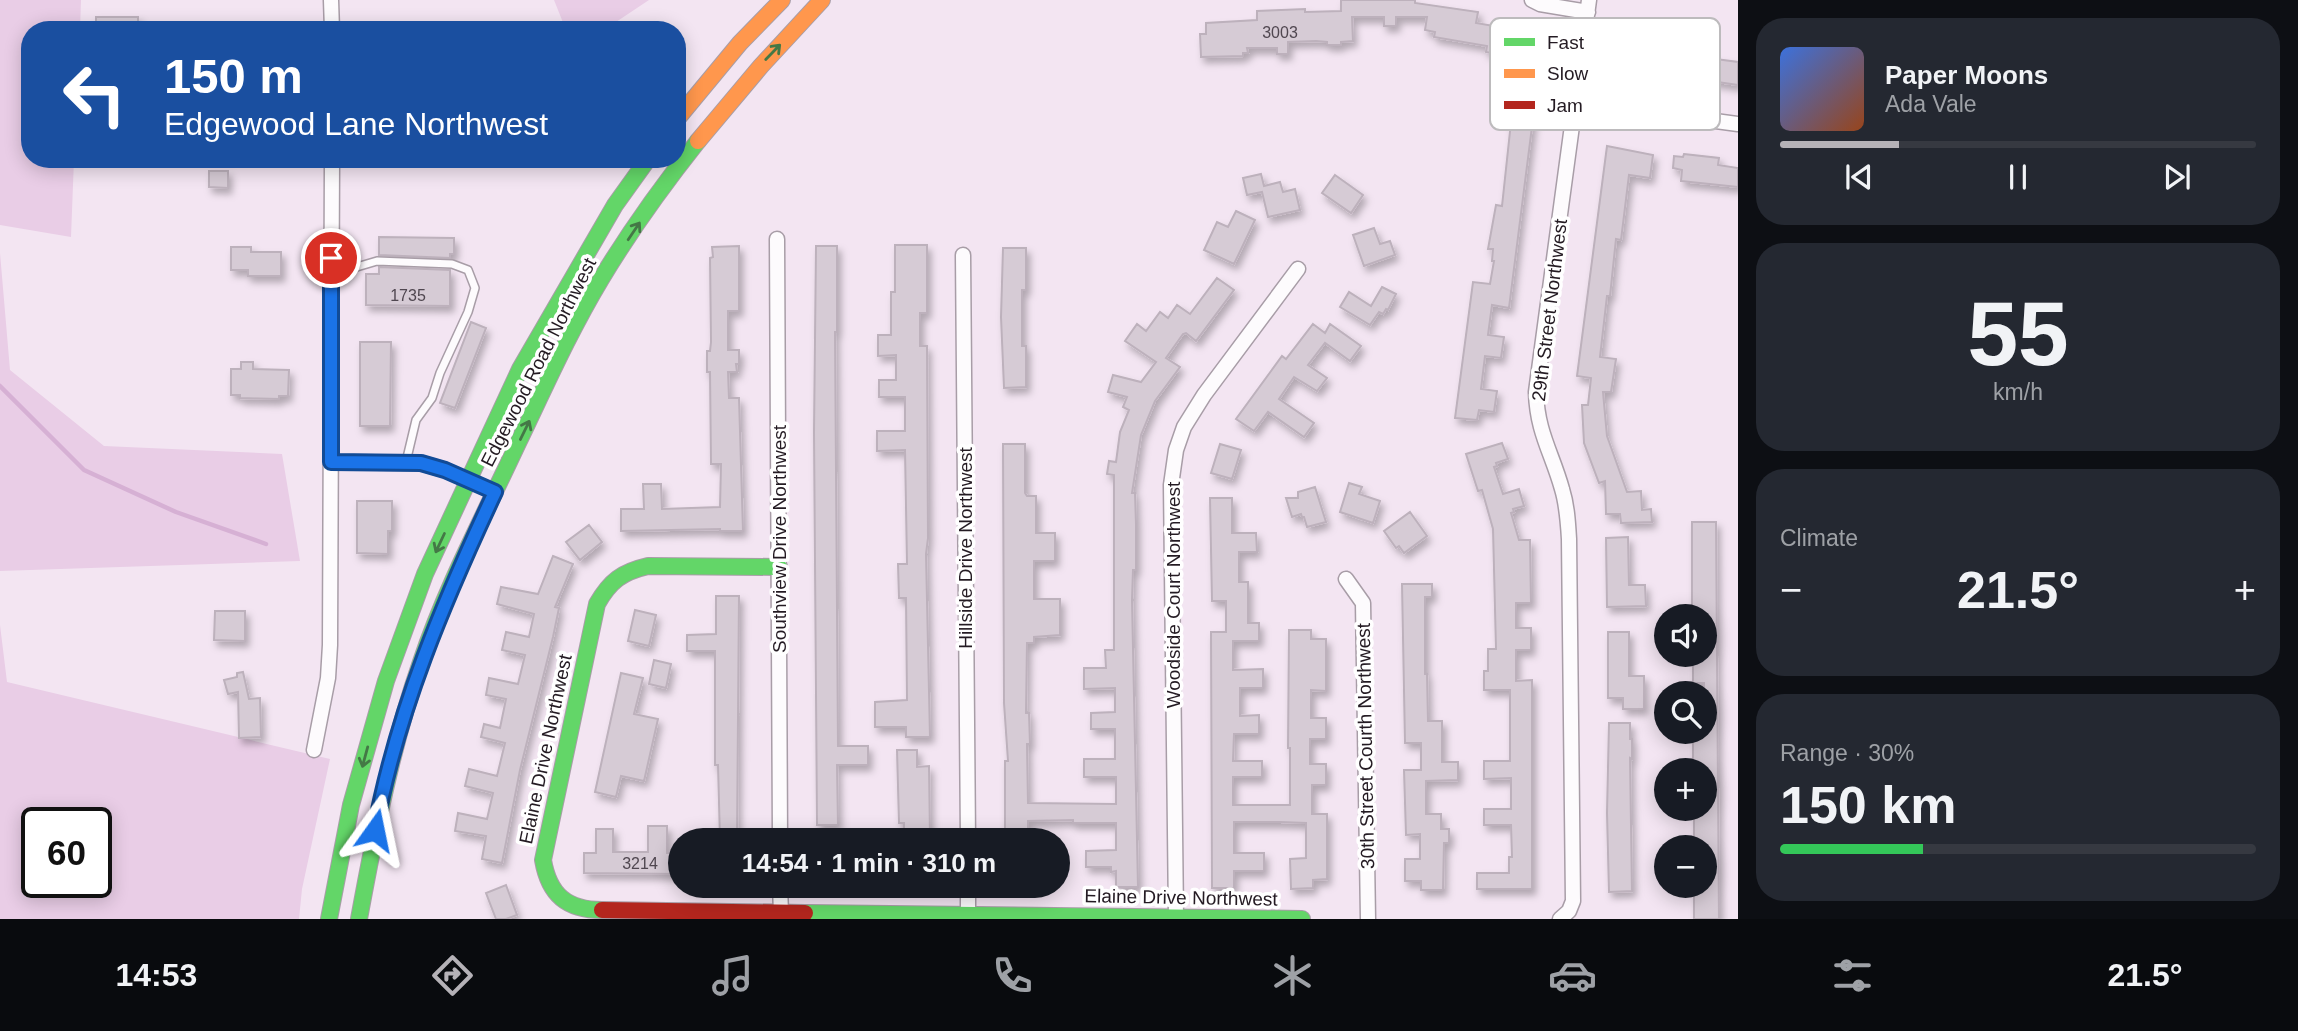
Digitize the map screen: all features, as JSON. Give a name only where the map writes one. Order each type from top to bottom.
[{"type":"main road","points":[[686,108],[740,43],[782,0]]},
{"type":"main road","name":"Edgewood Road Northwest","points":[[686,154],[762,63],[822,0]]},
{"type":"main road","name":"Edgewood Road Northwest","points":[[329,919],[351,805],[386,681],[425,574],[520,369],[615,205],[642,168]]},
{"type":"main road","name":"Edgewood Road Northwest","points":[[359,919],[379,808],[412,687],[451,586],[575,328],[601,280],[676,168]]},
{"type":"main road","name":"Elaine Drive Northwest","points":[[779,566],[648,566],[626,570],[609,582],[597,604],[543,860],[549,887],[571,906],[586,910],[968,917],[1302,919]]},
{"type":"street","points":[[331,0],[332,21]]},
{"type":"street","points":[[1532,0],[1540,4],[1589,6]]},
{"type":"street","points":[[1720,122],[1738,124]]},
{"type":"street","name":"29th Street Northwest","points":[[1564,915],[1573,892],[1568,513],[1539,428],[1536,392],[1572,130]]},
{"type":"street","points":[[314,750],[330,660],[332,168]]},
{"type":"street","name":"Southview Drive Northwest","points":[[777,239],[780,828]]},
{"type":"street","name":"Hillside Drive Northwest","points":[[963,255],[968,828]]},
{"type":"street","name":"Woodside Court Northwest","points":[[1176,917],[1171,485],[1176,450],[1184,427],[1204,395],[1298,269]]},
{"type":"street","points":[[331,462],[421,463],[445,470],[495,492]]},
{"type":"street","name":"30th Street Courth Northwest","points":[[1346,579],[1363,603],[1367,919]]},
{"type":"street","points":[[780,898],[781,913]]},
{"type":"street","points":[[968,898],[968,917]]},
{"type":"lane","points":[[331,272],[377,261],[452,264],[468,270],[475,288],[468,312],[440,373],[432,398],[416,420],[406,463]]},
{"type":"shaded area","points":[[0,0],[81,0],[80,21],[21,21],[21,168],[74,168],[71,237],[0,225]]},
{"type":"shaded area","points":[[554,0],[649,0],[618,21],[562,21]]},
{"type":"shaded area","points":[[0,253],[10,370],[104,446],[282,454],[300,561],[0,571]]},
{"type":"shaded area","points":[[0,625],[7,682],[330,759],[302,889],[299,919],[0,919]]},
{"type":"building","points":[[1341,0],[1415,0],[1415,3],[1478,12],[1476,23],[1490,25],[1490,53],[1486,52],[1487,46],[1434,37],[1435,32],[1425,30],[1427,17],[1396,17],[1396,26],[1384,26],[1384,17],[1352,17],[1353,41],[1341,42],[1341,45],[1327,45],[1327,42],[1316,41],[1288,42],[1288,54],[1277,54],[1277,48],[1247,48],[1248,53],[1243,53],[1243,56],[1201,57],[1200,34],[1206,34],[1206,23],[1257,20],[1257,11],[1341,11]]},
{"type":"building","points":[[96,17],[138,17],[138,21],[96,21]]},
{"type":"building","points":[[1720,60],[1738,62],[1738,85],[1720,82]]},
{"type":"building","points":[[1510,130],[1532,130],[1509,308],[1492,305],[1488,335],[1504,337],[1501,358],[1485,356],[1481,389],[1497,391],[1494,412],[1479,410],[1477,420],[1455,418],[1473,282],[1490,284],[1494,261],[1493,249],[1488,249],[1496,205],[1502,206]]},
{"type":"building","points":[[1607,146],[1653,155],[1650,178],[1629,175],[1621,240],[1616,239],[1600,357],[1616,359],[1611,392],[1603,392],[1607,436],[1627,492],[1641,491],[1642,510],[1651,509],[1652,522],[1621,523],[1620,514],[1606,514],[1605,481],[1599,483],[1584,443],[1582,405],[1588,405],[1591,378],[1577,376]]},
{"type":"building","points":[[1684,154],[1719,158],[1718,165],[1738,168],[1738,187],[1681,181],[1682,170],[1673,168],[1674,156],[1683,157]]},
{"type":"building","points":[[209,171],[228,171],[228,188],[209,187]]},
{"type":"building","points":[[1261,174],[1264,186],[1280,182],[1283,192],[1295,189],[1300,210],[1268,217],[1262,192],[1247,195],[1243,178]]},
{"type":"building","points":[[1335,175],[1363,195],[1351,213],[1322,193]]},
{"type":"building","points":[[1236,211],[1255,220],[1234,264],[1204,250],[1217,222],[1228,227]]},
{"type":"building","points":[[1374,228],[1380,244],[1390,241],[1395,255],[1364,266],[1353,235]]},
{"type":"building","points":[[379,237],[454,238],[454,254],[450,254],[450,258],[379,255]]},
{"type":"building","points":[[895,245],[927,245],[927,313],[920,313],[920,346],[927,346],[926,554],[930,737],[906,737],[906,727],[875,727],[875,702],[907,700],[906,598],[899,598],[898,564],[907,564],[905,450],[877,451],[877,431],[905,431],[905,397],[879,397],[879,380],[896,380],[896,355],[878,356],[878,335],[891,335]]},
{"type":"building","points":[[739,246],[739,311],[728,311],[728,350],[739,350],[739,364],[736,364],[737,372],[728,372],[729,398],[739,398],[743,531],[621,531],[621,509],[644,509],[643,484],[661,484],[662,509],[720,507],[721,464],[711,464],[710,372],[707,372],[707,351],[710,351],[711,342],[710,258],[713,257],[712,247]]},
{"type":"building","points":[[816,246],[837,246],[835,332],[838,746],[868,746],[868,765],[837,765],[838,825],[817,825],[814,432]]},
{"type":"building","points":[[231,247],[251,247],[251,252],[281,252],[281,276],[248,276],[248,270],[231,270]]},
{"type":"building","points":[[1003,248],[1026,248],[1026,290],[1022,290],[1022,346],[1026,346],[1026,387],[1004,388],[1001,317]]},
{"type":"building","points":[[379,267],[450,270],[450,306],[366,305],[366,274],[379,274]]},
{"type":"building","points":[[1217,278],[1234,290],[1196,341],[1186,333],[1183,334],[1166,358],[1180,367],[1155,401],[1141,435],[1132,493],[1135,493],[1136,524],[1136,570],[1133,570],[1132,600],[1138,887],[1116,887],[1116,871],[1111,872],[1111,867],[1086,867],[1086,851],[1116,850],[1116,823],[1028,821],[1028,828],[1005,828],[1005,761],[1008,761],[1004,703],[1003,444],[1025,444],[1025,493],[1027,496],[1036,496],[1036,533],[1055,533],[1055,561],[1034,561],[1034,599],[1060,599],[1060,635],[1034,637],[1034,643],[1027,643],[1026,713],[1029,713],[1030,744],[1027,744],[1028,803],[1116,804],[1116,777],[1084,777],[1084,759],[1115,759],[1115,729],[1091,729],[1091,713],[1115,712],[1115,688],[1084,689],[1084,668],[1106,668],[1105,650],[1114,650],[1114,475],[1107,474],[1109,461],[1116,462],[1120,432],[1129,410],[1123,407],[1127,397],[1108,392],[1113,375],[1141,382],[1156,362],[1125,341],[1137,324],[1146,331],[1160,312],[1168,318],[1177,305],[1190,314]]},
{"type":"building","points":[[1382,287],[1396,294],[1388,310],[1383,314],[1379,312],[1370,325],[1340,307],[1349,292],[1371,306]]},
{"type":"building","points":[[471,322],[486,328],[455,408],[440,403]]},
{"type":"building","points":[[1313,324],[1325,333],[1330,324],[1361,346],[1350,361],[1325,343],[1308,365],[1327,378],[1317,391],[1294,377],[1279,399],[1314,423],[1304,437],[1268,412],[1254,431],[1236,419],[1282,356],[1286,359]]},
{"type":"building","points":[[360,342],[391,342],[390,426],[360,426]]},
{"type":"building","points":[[241,362],[253,362],[253,369],[289,370],[288,396],[279,396],[279,399],[240,398],[240,395],[231,395],[231,369],[241,369]]},
{"type":"building","points":[[1502,443],[1508,459],[1496,463],[1497,466],[1494,467],[1503,494],[1519,489],[1524,506],[1513,509],[1514,512],[1511,513],[1519,540],[1530,540],[1531,603],[1516,603],[1516,628],[1531,628],[1531,650],[1516,650],[1516,681],[1532,680],[1532,889],[1477,889],[1477,873],[1509,873],[1509,857],[1512,857],[1511,825],[1484,825],[1484,809],[1511,809],[1511,778],[1484,779],[1484,761],[1510,761],[1510,690],[1484,690],[1484,671],[1488,671],[1488,649],[1496,649],[1493,529],[1482,490],[1478,491],[1466,454]]},
{"type":"building","points":[[1220,444],[1241,450],[1232,479],[1211,473]]},
{"type":"building","points":[[1349,483],[1362,487],[1359,494],[1380,501],[1373,523],[1340,512]]},
{"type":"building","points":[[1315,487],[1326,522],[1307,527],[1301,514],[1292,517],[1286,498],[1298,498],[1298,492]]},
{"type":"building","points":[[1210,498],[1232,498],[1232,533],[1256,533],[1257,552],[1239,552],[1239,582],[1248,582],[1248,623],[1259,623],[1259,641],[1233,641],[1233,670],[1263,669],[1263,688],[1240,688],[1240,716],[1259,715],[1259,734],[1234,734],[1233,761],[1262,761],[1262,777],[1233,777],[1233,805],[1290,805],[1289,630],[1311,630],[1311,639],[1326,639],[1326,691],[1311,690],[1311,718],[1326,718],[1326,739],[1310,739],[1310,764],[1326,764],[1326,785],[1312,785],[1312,814],[1327,814],[1327,879],[1313,880],[1313,888],[1291,889],[1290,859],[1306,858],[1306,823],[1234,822],[1234,853],[1264,853],[1264,871],[1234,871],[1234,888],[1212,888],[1211,632],[1226,632],[1226,601],[1212,601]]},
{"type":"building","points":[[357,501],[392,501],[392,531],[388,531],[388,554],[357,553]]},
{"type":"building","points":[[1410,512],[1427,536],[1404,553],[1399,546],[1396,548],[1384,531]]},
{"type":"building","points":[[1692,522],[1716,522],[1717,604],[1692,604]]},
{"type":"building","points":[[589,525],[602,542],[580,560],[566,542]]},
{"type":"building","points":[[1628,537],[1629,585],[1645,585],[1646,606],[1607,607],[1606,538]]},
{"type":"building","points":[[553,556],[573,564],[555,607],[559,608],[553,637],[520,770],[502,863],[482,859],[486,836],[455,831],[458,813],[487,819],[493,793],[465,786],[469,769],[497,776],[505,743],[481,737],[484,724],[500,728],[506,699],[486,695],[489,678],[518,684],[525,655],[502,650],[506,632],[529,637],[534,614],[497,604],[501,587],[538,594]]},
{"type":"building","points":[[1402,584],[1432,584],[1432,597],[1425,597],[1428,721],[1442,721],[1442,762],[1458,762],[1458,780],[1426,781],[1426,814],[1441,814],[1441,829],[1449,829],[1449,843],[1444,843],[1443,890],[1421,890],[1421,881],[1405,881],[1405,859],[1420,859],[1420,834],[1406,835],[1404,770],[1421,770],[1421,743],[1405,743]]},
{"type":"building","points":[[716,596],[739,596],[737,828],[720,828],[718,765],[715,765],[715,651],[687,651],[687,635],[716,634]]},
{"type":"building","points":[[635,610],[656,615],[649,646],[628,641]]},
{"type":"building","points":[[215,611],[245,611],[245,641],[214,640]]},
{"type":"building","points":[[1608,632],[1629,632],[1629,676],[1644,676],[1644,709],[1623,709],[1623,698],[1608,698]]},
{"type":"building","points":[[1717,654],[1719,919],[1694,919],[1694,898],[1717,898],[1717,835],[1694,835],[1694,821],[1717,821],[1717,758],[1693,758],[1693,744],[1717,744],[1717,681],[1693,681],[1693,667],[1717,667]]},
{"type":"building","points":[[654,660],[671,664],[666,688],[649,684]]},
{"type":"building","points":[[243,672],[249,699],[260,698],[261,737],[239,738],[238,692],[228,694],[224,680],[237,677],[237,673]]},
{"type":"building","points":[[621,673],[643,678],[634,714],[658,719],[644,781],[621,776],[616,797],[595,792]]},
{"type":"building","points":[[1609,723],[1630,723],[1632,891],[1609,892]]},
{"type":"building","points":[[897,750],[917,750],[917,767],[929,766],[930,828],[904,828],[904,823],[899,823]]},
{"type":"building","points":[[648,826],[667,826],[668,874],[584,873],[584,853],[596,853],[596,829],[613,829],[613,852],[648,852]]},
{"type":"building","points":[[506,885],[517,915],[496,919],[486,893]]},
{"type":"waterway","points":[[0,386],[84,470],[176,512],[266,544]]},
{"type":"traffic: fast","points":[[686,157],[698,141]]},
{"type":"traffic: fast","points":[[329,919],[351,805],[386,681],[425,574],[520,369],[615,205],[642,168]]},
{"type":"traffic: fast","points":[[359,919],[378,821],[401,725],[431,634],[454,579],[589,299],[635,226],[677,168]]},
{"type":"traffic: fast","points":[[602,910],[579,907],[562,898],[550,883],[543,860],[597,604],[618,579],[631,571],[648,566],[779,567]]},
{"type":"traffic: fast","points":[[805,913],[1302,919]]},
{"type":"traffic: slow","points":[[686,108],[740,43],[782,0]]},
{"type":"traffic: slow","points":[[698,141],[761,66],[822,0]]},
{"type":"traffic: jam","points":[[602,910],[805,913]]},
{"type":"route","points":[[331,258],[331,462],[421,463],[445,470],[495,492],[451,586],[412,687],[375,830]]}]
